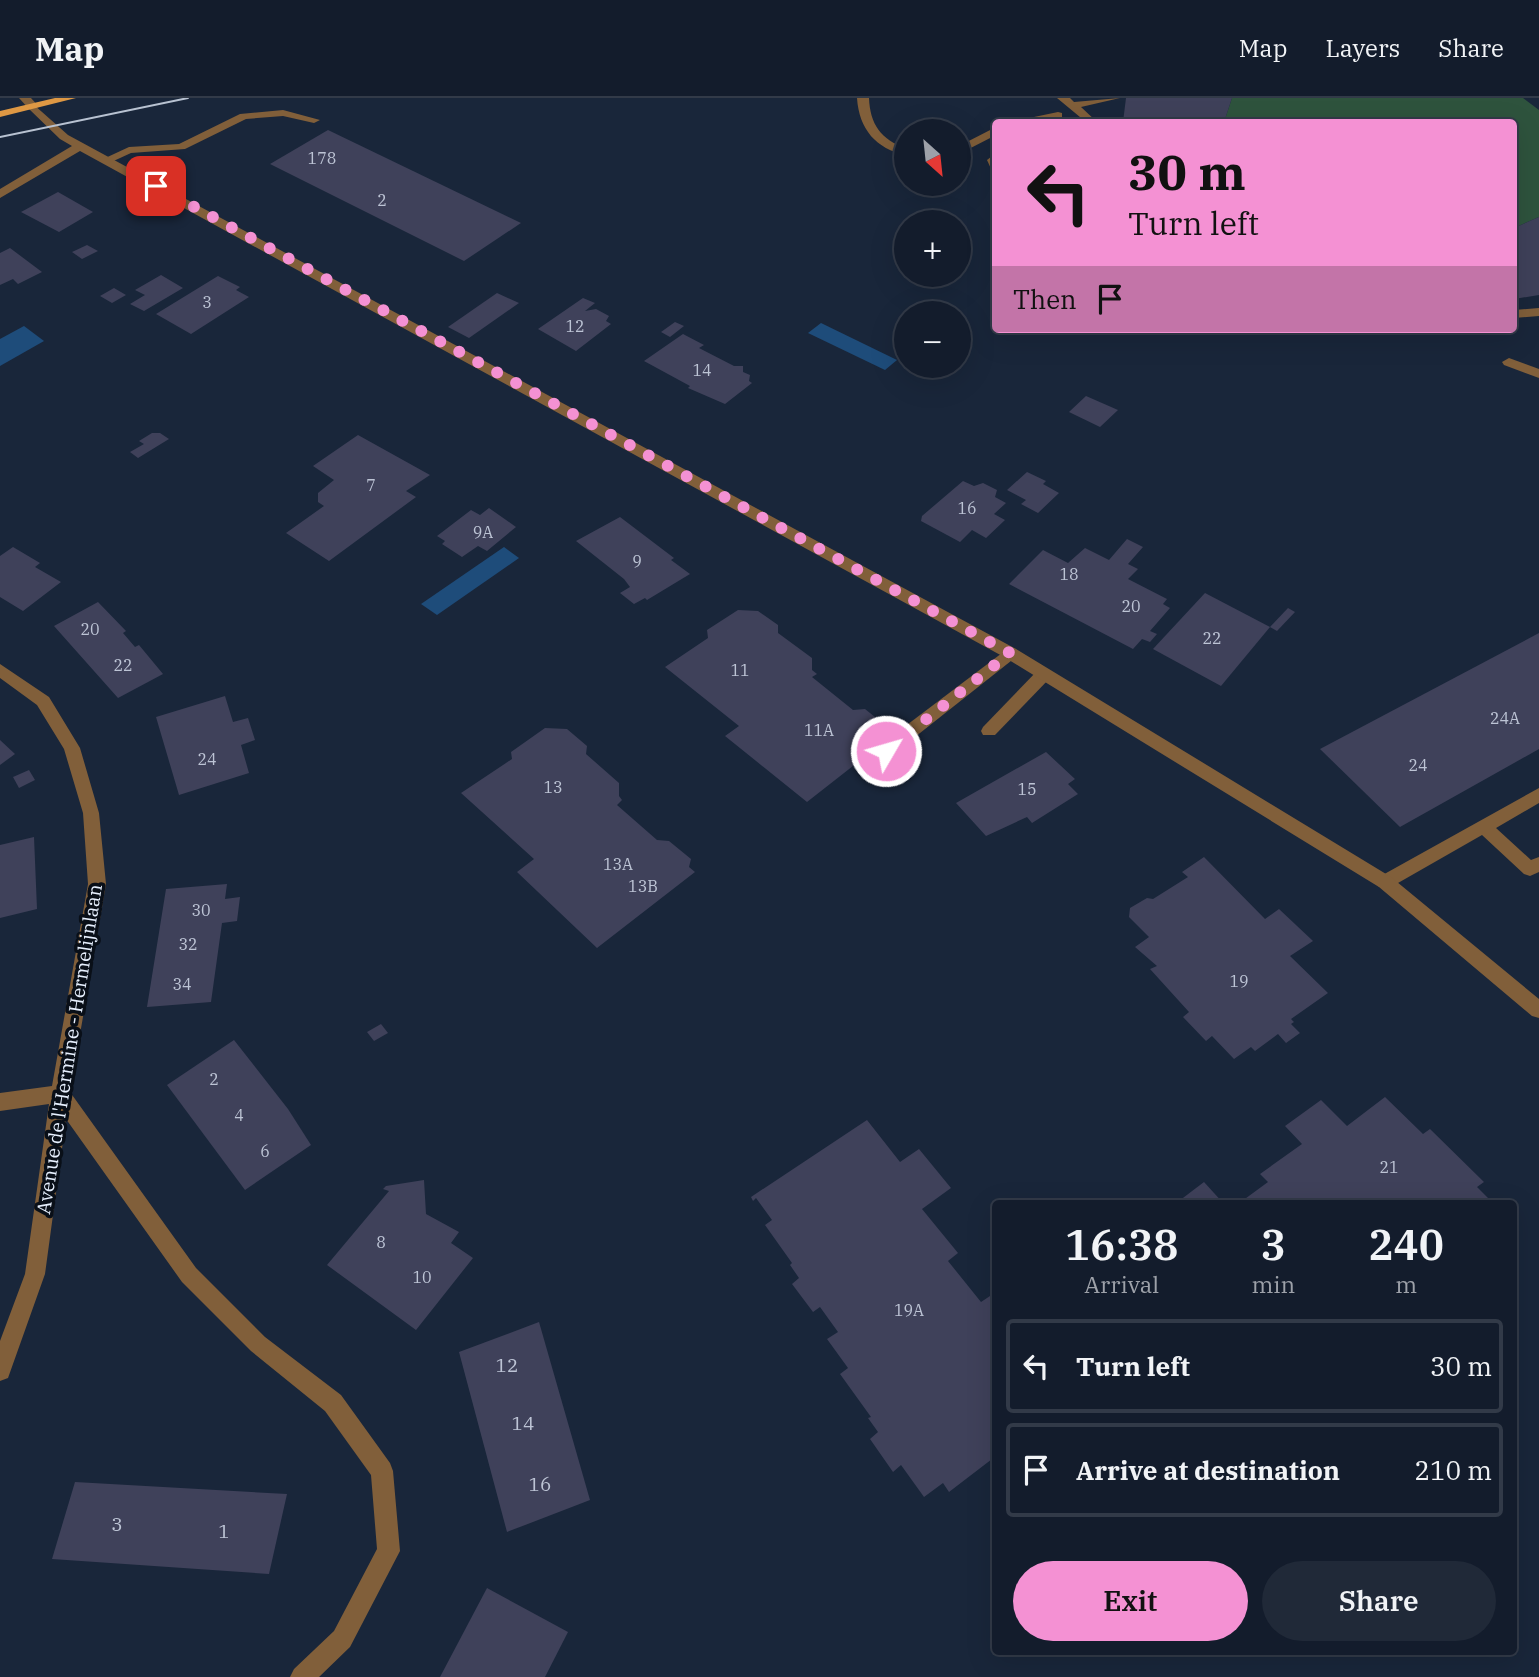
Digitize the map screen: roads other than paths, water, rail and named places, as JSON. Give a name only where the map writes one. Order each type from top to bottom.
[{"type":"main road","points":[[0,114],[29,102],[70,98]]},
{"type":"street","points":[[863,98],[863,120],[874,134],[894,149]]},
{"type":"street","points":[[1063,98],[1089,119]]},
{"type":"street","points":[[1075,105],[1114,98]]},
{"type":"street","points":[[29,102],[59,133],[80,146],[1010,653],[1385,882],[1539,1010]]},
{"type":"street","points":[[107,160],[129,150],[181,147],[244,116],[284,113],[314,120]]},
{"type":"street","points":[[1034,119],[1058,115]]},
{"type":"street","points":[[971,144],[992,132]]},
{"type":"street","points":[[0,194],[80,146]]},
{"type":"street","points":[[1517,314],[1539,312]]},
{"type":"street","points":[[1509,362],[1539,374]]},
{"type":"street","points":[[886,751],[1010,653]]},
{"type":"street","name":"Avenue de l'Hermine - Hermelijnlaan","points":[[0,670],[43,701],[72,748],[91,813],[97,884],[60,1094],[35,1274],[0,1370]]},
{"type":"street","points":[[989,731],[1044,674]]},
{"type":"street","points":[[1385,882],[1539,795]]},
{"type":"street","points":[[1483,826],[1530,869],[1539,864]]},
{"type":"street","points":[[0,1102],[60,1094],[189,1275],[258,1344],[333,1402],[382,1471],[389,1551],[342,1639],[302,1677]]},
{"type":"water","points":[[821,323],[894,359],[894,362],[885,370],[808,333]]},
{"type":"water","points":[[24,326],[44,341],[0,366],[0,339]]},
{"type":"water","points":[[504,547],[519,558],[437,615],[421,604]]},
{"type":"tram line","points":[[0,137],[188,98]]}]
